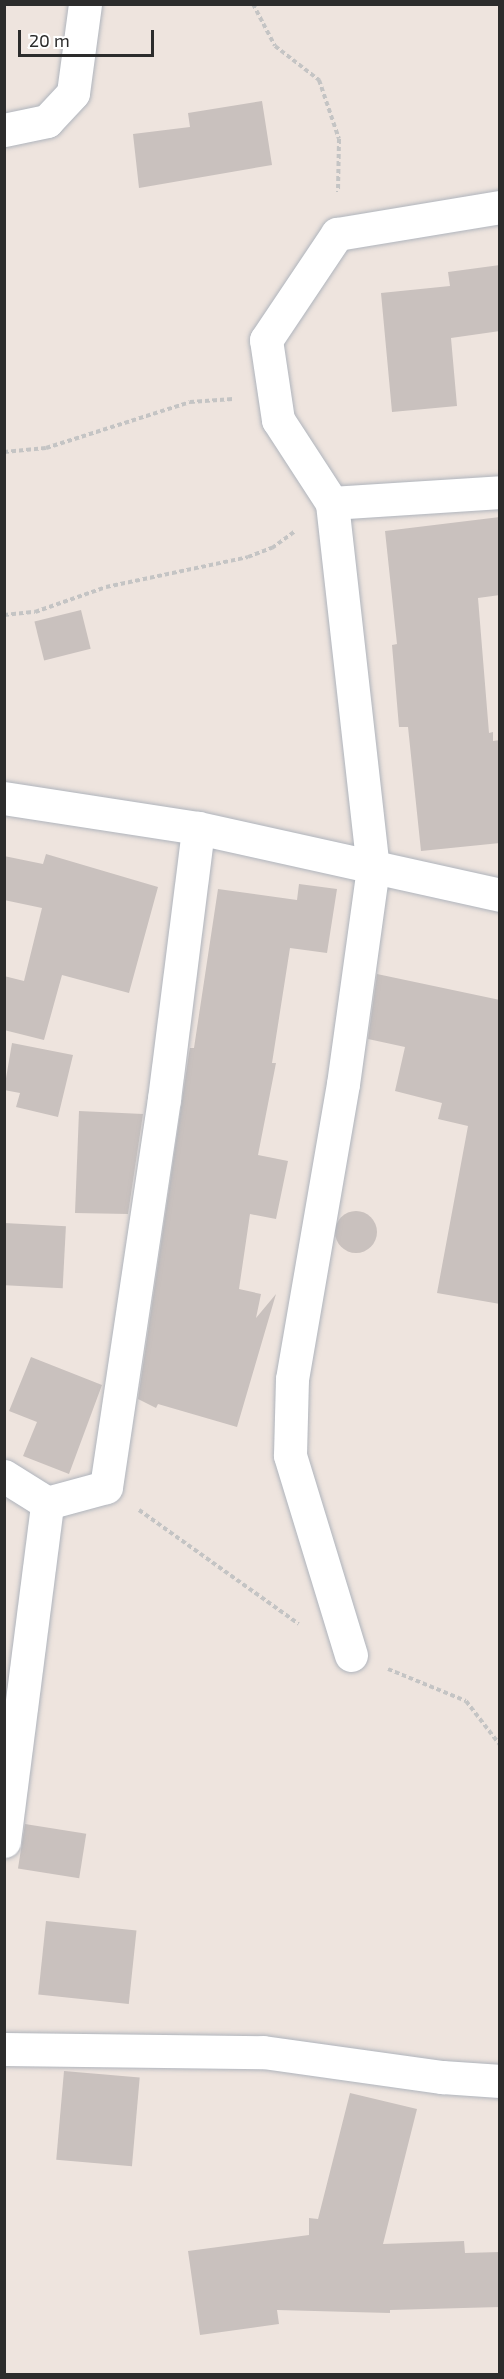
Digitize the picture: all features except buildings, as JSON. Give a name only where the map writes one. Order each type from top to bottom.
[{"type":"street","points":[[4,130],[47,121],[73,93],[85,4]]},
{"type":"street","points":[[351,1655],[290,1455],[292,1379],[343,1084],[373,869],[332,503],[278,420],[266,340],[337,234],[500,207]]},
{"type":"street","points":[[332,503],[500,492]]},
{"type":"street","points":[[4,798],[198,828],[373,869],[500,895]]},
{"type":"street","points":[[4,1476],[47,1503],[106,1487],[164,1099],[198,828]]},
{"type":"street","points":[[4,1842],[47,1503]]},
{"type":"street","points":[[4,2049],[263,2052],[442,2077],[500,2081]]},
{"type":"path","points":[[253,4],[275,46],[319,80],[339,139],[337,234]]},
{"type":"path","points":[[4,452],[46,448],[190,402],[247,398],[278,420]]},
{"type":"path","points":[[4,615],[35,612],[106,587],[248,557],[272,548],[332,503]]}]
